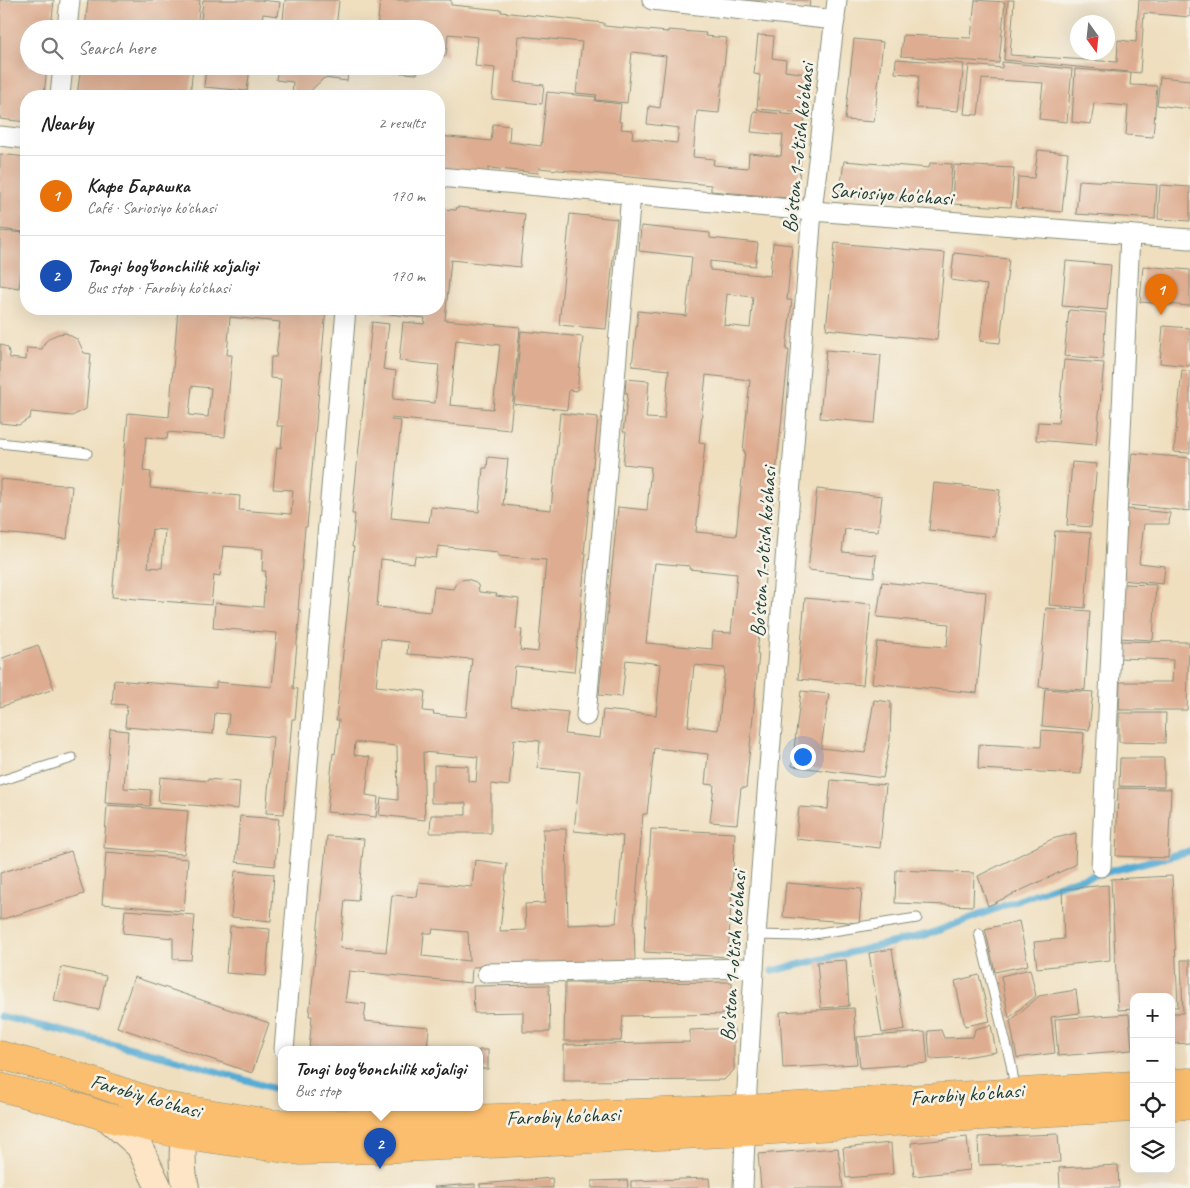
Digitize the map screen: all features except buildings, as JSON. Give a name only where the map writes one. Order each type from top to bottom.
[{"type":"main road","name":"Farobiy ko'chasi","points":[[0,1054],[67,1073],[173,1120],[300,1151],[388,1149],[746,1121],[1015,1091],[1130,1085]]},
{"type":"main road","points":[[1175,1083],[1190,1082]]},
{"type":"main road","name":"Farobiy ko'chasi","points":[[0,1087],[77,1107],[106,1117],[173,1120]]},
{"type":"main road","points":[[1175,1106],[1190,1105]]},
{"type":"main road","name":"Farobiy ko'chasi","points":[[746,1121],[1004,1115],[1130,1108]]},
{"type":"main road","points":[[106,1117],[139,1146],[158,1184]]},
{"type":"main road","points":[[158,1184],[173,1120]]},
{"type":"main road","points":[[173,1120],[186,1188]]},
{"type":"street","points":[[68,20],[70,0]]},
{"type":"street","points":[[652,0],[835,20]]},
{"type":"street","name":"Bo'ston 1-o'tish ko'chasi","points":[[743,1188],[756,935],[812,211],[838,0]]},
{"type":"street","points":[[61,90],[62,75]]},
{"type":"street","points":[[0,136],[20,138]]},
{"type":"street","name":"Sariosiyo ko'chasi","points":[[445,178],[812,211],[1190,239]]},
{"type":"street","points":[[586,716],[631,194]]},
{"type":"street","points":[[1101,867],[1130,235]]},
{"type":"street","points":[[284,1046],[345,315]]},
{"type":"street","points":[[487,973],[754,968]]},
{"type":"lane","points":[[0,443],[87,453]]},
{"type":"lane","points":[[0,781],[72,758]]},
{"type":"lane","points":[[756,935],[800,936],[917,918]]},
{"type":"lane","points":[[978,933],[1011,1064],[1015,1091]]},
{"type":"waterway","points":[[772,971],[929,934],[1064,883],[1190,851]]},
{"type":"waterway","points":[[0,1016],[176,1059],[272,1088]]},
{"type":"place","name":"Кафе Барашка","points":[[1161,315]]},
{"type":"place","name":"Tongi bog‘bonchilik xo‘jaligi","points":[[380,1169]]}]
